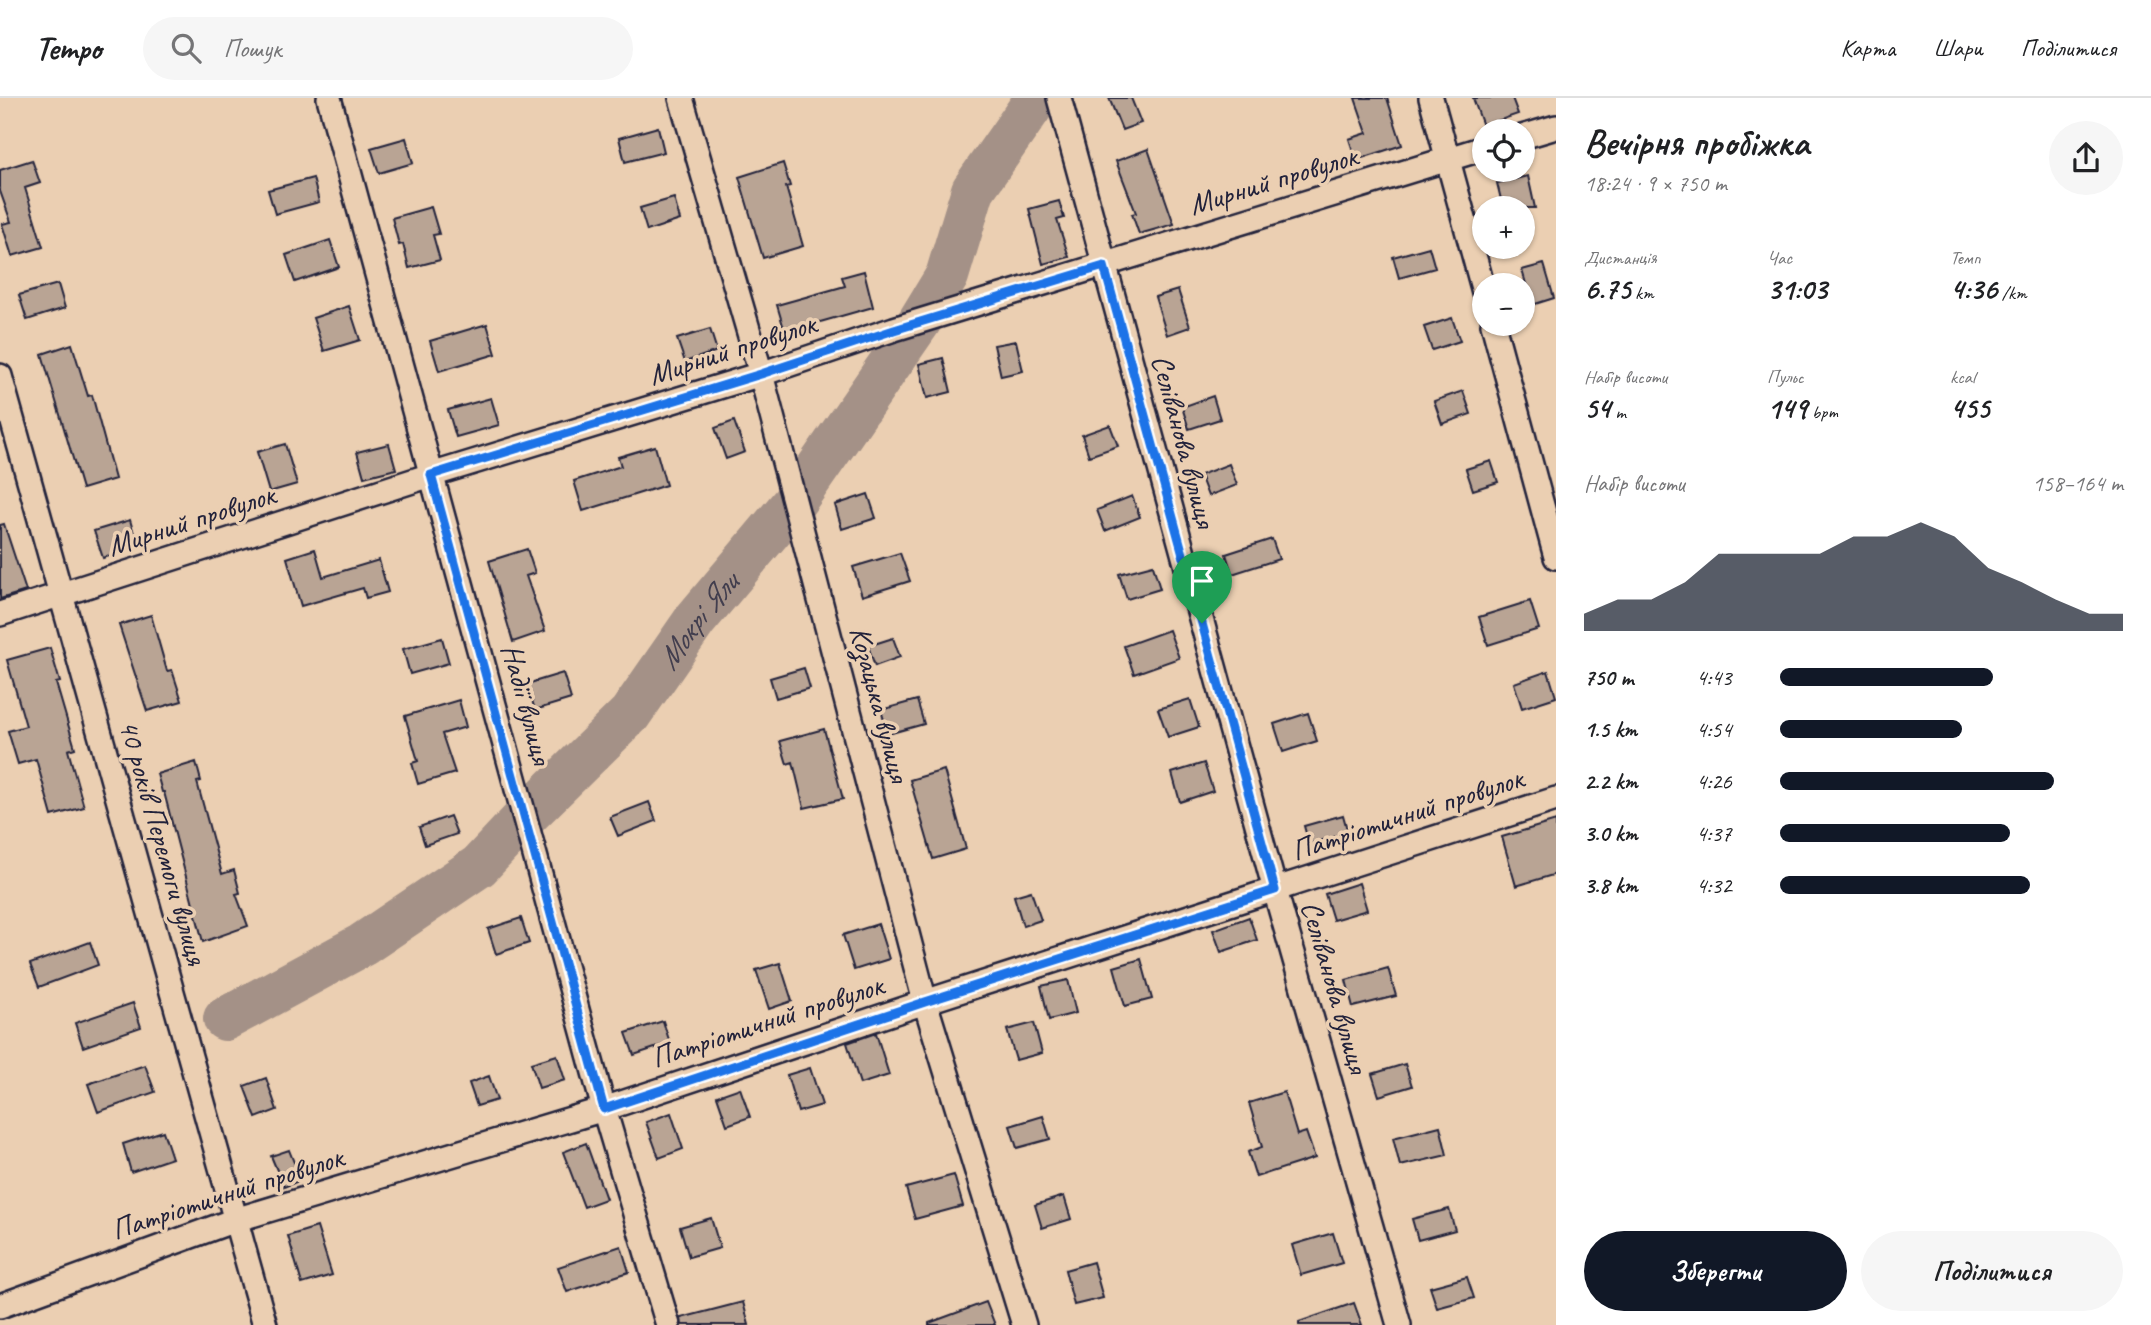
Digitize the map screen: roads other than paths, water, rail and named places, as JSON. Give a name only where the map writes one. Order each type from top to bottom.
[{"type":"street","name":"Надії вулиця","points":[[329,98],[604,1109],[668,1325]]},
{"type":"street","name":"Козацька вулиця","points":[[681,98],[761,374],[925,1002],[1024,1325]]},
{"type":"street","name":"Селіванова вулиця","points":[[1059,98],[1275,890],[1399,1325]]},
{"type":"street","points":[[1431,98],[1479,273]]},
{"type":"street","points":[[1535,133],[1556,127]]},
{"type":"street","name":"Мирний провулок","points":[[0,614],[431,475],[1472,152]]},
{"type":"street","points":[[1496,336],[1556,557]]},
{"type":"street","name":"40 років Перемоги вулиця","points":[[0,376],[265,1325]]},
{"type":"street","name":"Патріотичний провулок","points":[[0,1306],[235,1220],[604,1109],[925,1002],[1556,799]]},
{"type":"waterway","name":"Мокрі Яли","points":[[225,1019],[362,945],[479,866],[630,714],[696,619],[795,501],[919,322],[947,276],[973,190],[1037,98]]}]
